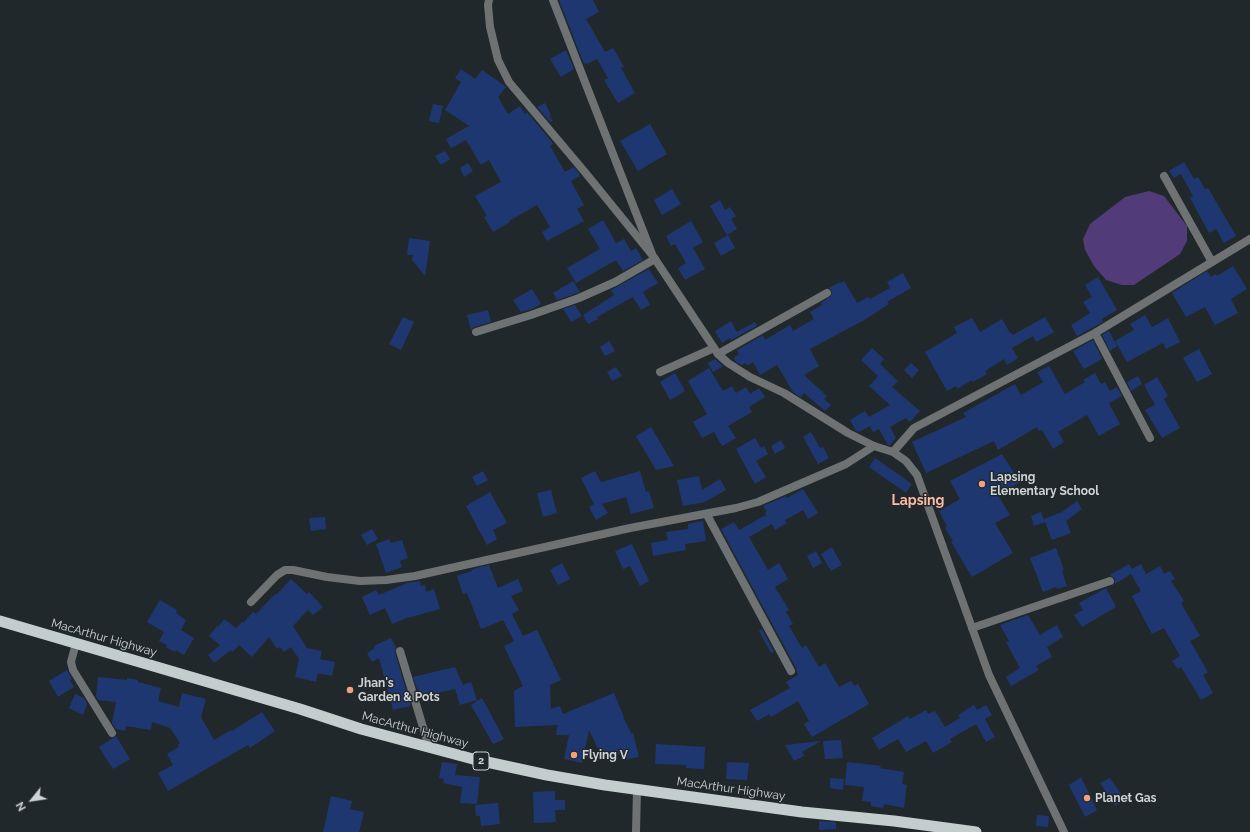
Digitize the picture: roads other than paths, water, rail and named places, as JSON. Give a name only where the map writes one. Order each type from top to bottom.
[{"type":"highway","name":"MacArthur Highway","points":[[0,621],[361,729],[473,759],[547,775],[802,812],[894,821],[976,832]]},
{"type":"street","points":[[489,0],[490,27],[498,60],[509,82],[584,171],[654,258],[716,351],[728,363],[750,377],[784,393],[848,433],[874,446],[893,452],[906,461],[917,475],[988,675],[1064,832]]},
{"type":"street","points":[[553,0],[654,258]]},
{"type":"street","points":[[1164,176],[1212,262]]},
{"type":"street","points":[[893,452],[914,428],[1095,333],[1250,239]]},
{"type":"street","points":[[476,332],[579,298],[615,282],[654,258]]},
{"type":"street","points":[[660,372],[716,351],[827,293]]},
{"type":"street","points":[[1095,333],[1150,438]]},
{"type":"street","points":[[251,602],[277,575],[285,570],[360,581],[386,580],[415,576],[630,528],[707,515],[736,508],[758,502],[846,464],[874,446]]},
{"type":"street","points":[[707,515],[791,671]]},
{"type":"street","points":[[972,628],[1110,580]]},
{"type":"street","points":[[76,643],[71,662],[73,670],[112,732]]},
{"type":"street","points":[[400,651],[429,747]]},
{"type":"street","points":[[636,832],[637,789]]},
{"type":"place","name":"Lapsing Elementary School","points":[[982,484]]},
{"type":"place","name":"Jhan's Garden & Pots","points":[[350,690]]},
{"type":"place","name":"Flying V","points":[[574,755]]},
{"type":"place","name":"Planet Gas","points":[[1087,798]]},
{"type":"district","name":"Lapsing","points":[[918,501]]}]
